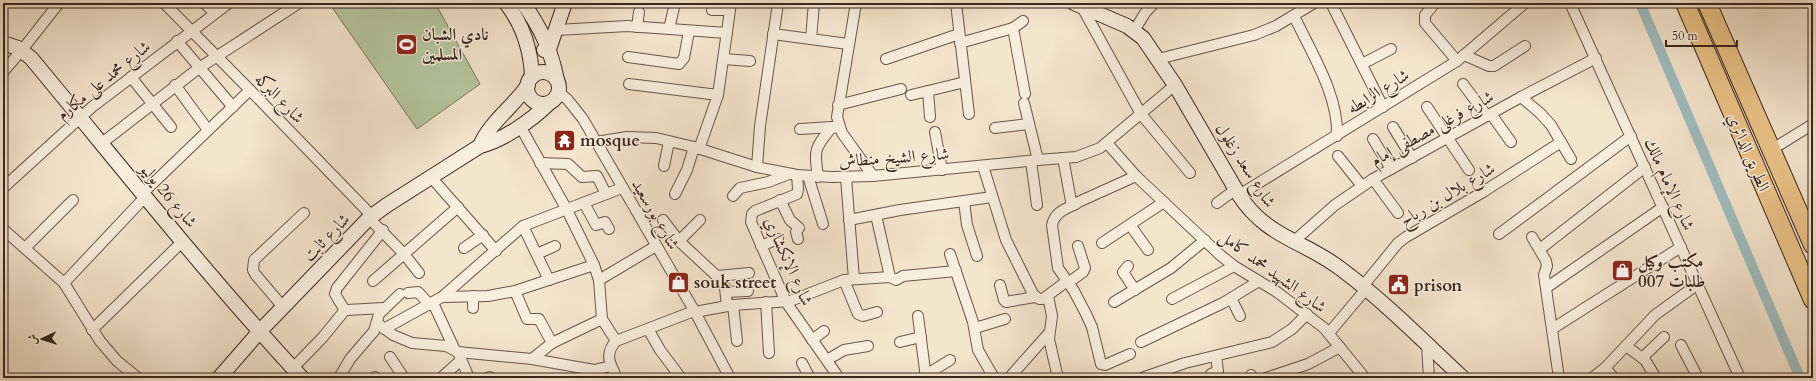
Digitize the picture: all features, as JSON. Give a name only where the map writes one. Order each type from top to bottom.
[{"type":"highway","name":"الطريق الدائري","points":[[1685,3],[1788,246],[1813,300]]},
{"type":"highway","name":"الطريق الدائري","points":[[1707,3],[1811,240]]},
{"type":"highway","points":[[1772,206],[1780,208],[1785,207],[1791,200],[1791,195]]},
{"type":"highway","points":[[1788,246],[1790,241],[1796,235],[1804,233],[1811,240]]},
{"type":"street","points":[[3,72],[59,3]]},
{"type":"street","name":"شارع البركه","points":[[164,3],[250,90],[383,230],[419,273]]},
{"type":"street","points":[[204,3],[215,13]]},
{"type":"street","name":"شارع محمد على مكارم","points":[[3,188],[80,117],[191,30],[229,3]]},
{"type":"street","points":[[102,143],[175,85],[299,3]]},
{"type":"street","points":[[506,3],[518,21],[530,54],[530,81],[528,89],[531,98],[539,104],[548,104],[555,99],[558,86],[549,49],[538,23],[527,9],[518,21]]},
{"type":"street","points":[[549,49],[557,30],[565,3]]},
{"type":"street","points":[[668,29],[675,3]]},
{"type":"street","points":[[757,167],[760,126],[778,3]]},
{"type":"street","points":[[811,39],[814,3]]},
{"type":"street","points":[[856,3],[838,105],[836,128],[873,176]]},
{"type":"street","points":[[956,3],[969,114]]},
{"type":"street","points":[[1134,31],[1145,13],[1154,3]]},
{"type":"street","points":[[1158,58],[1254,35],[1276,26],[1314,3]]},
{"type":"street","points":[[1331,3],[1383,107]]},
{"type":"street","points":[[1435,3],[1425,15],[1425,23],[1460,58],[1494,66],[1525,46]]},
{"type":"street","name":"شارع الرابطه","points":[[1217,203],[1337,136],[1460,58],[1525,3]]},
{"type":"street","name":"شارع الإمام مالك","points":[[1570,3],[1740,378]]},
{"type":"street","points":[[1078,5],[1141,114],[1190,173]]},
{"type":"street","name":"شارع سعد زغلول","points":[[1078,5],[1134,31],[1143,38],[1175,85],[1248,208],[1259,220],[1272,230],[1334,264],[1364,288],[1463,378]]},
{"type":"street","points":[[674,194],[697,148],[718,95],[730,6],[712,10]]},
{"type":"street","points":[[638,27],[639,12]]},
{"type":"street","points":[[1294,16],[1332,97],[1337,116],[1337,136]]},
{"type":"street","points":[[886,59],[959,38],[1012,28],[1023,21]]},
{"type":"street","points":[[557,30],[609,26],[727,33]]},
{"type":"street","points":[[1012,28],[1035,161],[1037,205]]},
{"type":"street","points":[[628,57],[679,64],[684,58],[689,31]]},
{"type":"street","points":[[773,34],[848,44]]},
{"type":"street","points":[[177,41],[233,107]]},
{"type":"street","name":"شارع 26 يوليو","points":[[3,43],[22,50],[31,58],[183,241],[298,373]]},
{"type":"street","points":[[530,54],[549,49]]},
{"type":"street","points":[[1362,64],[1391,49]]},
{"type":"street","name":"شارع فرغلى مصطفى إمام","points":[[1293,242],[1335,205],[1373,179],[1521,97],[1596,58]]},
{"type":"street","points":[[724,59],[750,61]]},
{"type":"street","points":[[530,81],[536,74],[545,73],[554,76],[558,86]]},
{"type":"street","points":[[131,77],[171,127]]},
{"type":"street","name":"شارع ثابت","points":[[480,146],[486,134],[515,103],[530,81]]},
{"type":"street","points":[[911,95],[965,82]]},
{"type":"street","points":[[629,84],[718,95]]},
{"type":"street","points":[[1463,84],[1511,142]]},
{"type":"street","points":[[175,85],[208,130]]},
{"type":"street","name":"شارع الشيخ منطاش","points":[[596,142],[641,137],[697,148],[757,167],[794,174],[846,178],[1035,161],[1085,155],[1100,148],[1175,85]]},
{"type":"street","name":"شارع بورسعيد","points":[[558,86],[576,110],[596,142],[695,312],[730,378]]},
{"type":"street","points":[[838,105],[901,89]]},
{"type":"street","points":[[64,283],[145,194],[250,90]]},
{"type":"street","points":[[928,91],[930,117]]},
{"type":"street","points":[[1521,97],[1546,119],[1571,159]]},
{"type":"street","name":"شارع ثابت","points":[[219,378],[260,331],[370,217],[480,146],[493,142],[520,126],[548,104]]},
{"type":"street","points":[[1427,107],[1469,170]]},
{"type":"street","points":[[995,128],[1029,124]]},
{"type":"street","points":[[1771,150],[1813,124]]},
{"type":"street","points":[[520,126],[566,210],[594,266],[599,280],[602,319],[616,341]]},
{"type":"street","points":[[1393,127],[1412,158]]},
{"type":"street","points":[[800,129],[836,128]]},
{"type":"street","points":[[824,224],[813,176],[816,151],[820,142],[836,128]]},
{"type":"street","points":[[936,132],[942,170]]},
{"type":"street","points":[[1499,234],[1631,136]]},
{"type":"street","points":[[1373,138],[1391,169]]},
{"type":"street","points":[[664,166],[669,142]]},
{"type":"street","name":"شارع الشهيد محمد كامل","points":[[1107,142],[1136,176],[1234,266],[1259,281],[1307,314],[1329,333],[1365,378]]},
{"type":"street","name":"شارع بلال بن رباح","points":[[1329,333],[1398,243],[1483,192],[1561,142]]},
{"type":"street","points":[[1338,156],[1362,186]]},
{"type":"street","points":[[1063,158],[1071,201],[1076,204]]},
{"type":"street","points":[[540,163],[568,164],[582,177],[595,175],[598,177],[606,194]]},
{"type":"street","points":[[983,166],[1006,240],[1035,297]]},
{"type":"street","points":[[1540,249],[1645,167]]},
{"type":"street","points":[[733,196],[740,188],[768,182],[794,174]]},
{"type":"street","name":"شارع الإنكشاري","points":[[794,174],[798,189],[797,194],[755,211],[752,214],[751,222],[786,302],[839,378]]},
{"type":"street","points":[[1130,354],[1105,365],[1101,364],[1089,320],[1058,268],[1052,225],[1054,218],[1058,213],[1136,176]]},
{"type":"street","points":[[431,177],[496,251]]},
{"type":"street","points":[[846,178],[854,278]]},
{"type":"street","points":[[1373,179],[1398,213]]},
{"type":"street","points":[[339,378],[346,364],[374,330],[431,304],[442,297],[523,226],[622,188]]},
{"type":"street","points":[[849,220],[992,197]]},
{"type":"street","points":[[25,248],[73,200]]},
{"type":"street","points":[[780,200],[790,220],[799,228],[796,232],[798,239]]},
{"type":"street","points":[[964,201],[967,225],[976,256]]},
{"type":"street","points":[[1102,243],[1164,202]]},
{"type":"street","points":[[584,203],[596,225],[605,222],[609,229]]},
{"type":"street","points":[[373,281],[458,207]]},
{"type":"street","points":[[1546,288],[1663,207]]},
{"type":"street","points":[[283,307],[255,274],[252,265],[254,260],[304,213]]},
{"type":"street","points":[[876,215],[890,277]]},
{"type":"street","points":[[663,220],[679,241],[724,283],[737,341]]},
{"type":"street","points":[[679,241],[700,220]]},
{"type":"street","points":[[1130,225],[1148,250]]},
{"type":"street","points":[[523,226],[549,280]]},
{"type":"street","points":[[3,229],[64,283],[73,295],[92,330],[117,361],[138,378]]},
{"type":"street","points":[[345,310],[336,297],[337,288],[383,230]]},
{"type":"street","points":[[464,248],[483,235]]},
{"type":"street","points":[[1532,237],[1540,249],[1547,266],[1544,275],[1560,378]]},
{"type":"street","points":[[761,246],[778,239]]},
{"type":"street","points":[[1114,302],[1171,268],[1205,240]]},
{"type":"street","points":[[92,330],[183,241]]},
{"type":"street","points":[[537,254],[555,246]]},
{"type":"street","points":[[599,280],[656,246]]},
{"type":"street","points":[[1000,285],[1004,300],[1006,302],[1035,297],[1043,299],[1083,272],[1085,268],[1078,246]]},
{"type":"street","points":[[1552,329],[1681,247]]},
{"type":"street","points":[[950,254],[975,328],[980,356],[994,378]]},
{"type":"street","points":[[442,297],[473,296],[515,291],[594,266]]},
{"type":"street","points":[[1128,266],[1122,272],[1135,290]]},
{"type":"street","points":[[1172,299],[1234,266]]},
{"type":"street","points":[[617,378],[611,366],[608,355],[611,347],[616,341],[695,312],[730,305],[786,302],[844,280],[854,278],[890,277],[896,280],[903,276],[956,271]]},
{"type":"street","points":[[718,276],[749,273]]},
{"type":"street","points":[[844,280],[858,314],[863,316],[877,312]]},
{"type":"street","points":[[1141,342],[1231,298],[1259,281]]},
{"type":"street","points":[[1592,378],[1605,368],[1655,315],[1698,284]]},
{"type":"street","points":[[515,291],[527,319],[539,319],[552,343]]},
{"type":"street","points":[[726,292],[748,291]]},
{"type":"street","points":[[469,378],[458,353],[431,304],[418,292],[404,294],[383,308],[378,314],[381,326],[393,335],[412,343],[446,346],[458,353],[532,359],[594,370],[611,366]]},
{"type":"street","points":[[473,296],[473,308]]},
{"type":"street","points":[[1048,296],[1052,316],[1049,333],[1058,378]]},
{"type":"street","points":[[1231,298],[1240,316]]},
{"type":"street","points":[[766,302],[769,353]]},
{"type":"street","points":[[298,373],[322,337],[345,310],[383,308]]},
{"type":"street","points":[[1142,378],[1185,363],[1272,342],[1292,329],[1307,314]]},
{"type":"street","points":[[918,316],[924,377],[950,360]]},
{"type":"street","points":[[532,359],[552,343],[602,319]]},
{"type":"street","points":[[975,328],[1005,319]]},
{"type":"street","points":[[648,328],[660,350],[681,378]]},
{"type":"street","points":[[812,340],[824,331]]},
{"type":"street","points":[[1009,378],[1049,333]]},
{"type":"street","points":[[900,342],[921,337]]},
{"type":"street","points":[[1642,358],[1664,337]]},
{"type":"street","points":[[1427,345],[1429,378]]},
{"type":"street","points":[[1681,345],[1698,378]]},
{"type":"street","points":[[826,360],[844,350],[868,346]]},
{"type":"street","points":[[1626,346],[1649,364],[1656,378]]},
{"type":"street","points":[[1271,376],[1308,364],[1340,347]]},
{"type":"street","points":[[441,378],[458,353]]},
{"type":"street","points":[[1211,374],[1218,371],[1216,356]]},
{"type":"street","points":[[390,357],[404,378]]},
{"type":"street","points":[[802,363],[810,378]]},
{"type":"street","points":[[1605,368],[1614,378]]},
{"type":"green space","name":"نادي الشبان المسلمين","points":[[329,3],[435,3],[480,84],[417,129]]},
{"type":"waterway","points":[[1640,3],[1800,378]]},
{"type":"place","name":"نادي الشبان المسلمين","points":[[407,44]]},
{"type":"place","name":"mosque","points":[[565,140]]},
{"type":"place","name":"مكتب وكيل طلبات 007","points":[[1623,271]]},
{"type":"place","name":"souk street","points":[[678,282]]},
{"type":"place","name":"prison","points":[[1398,285]]}]
